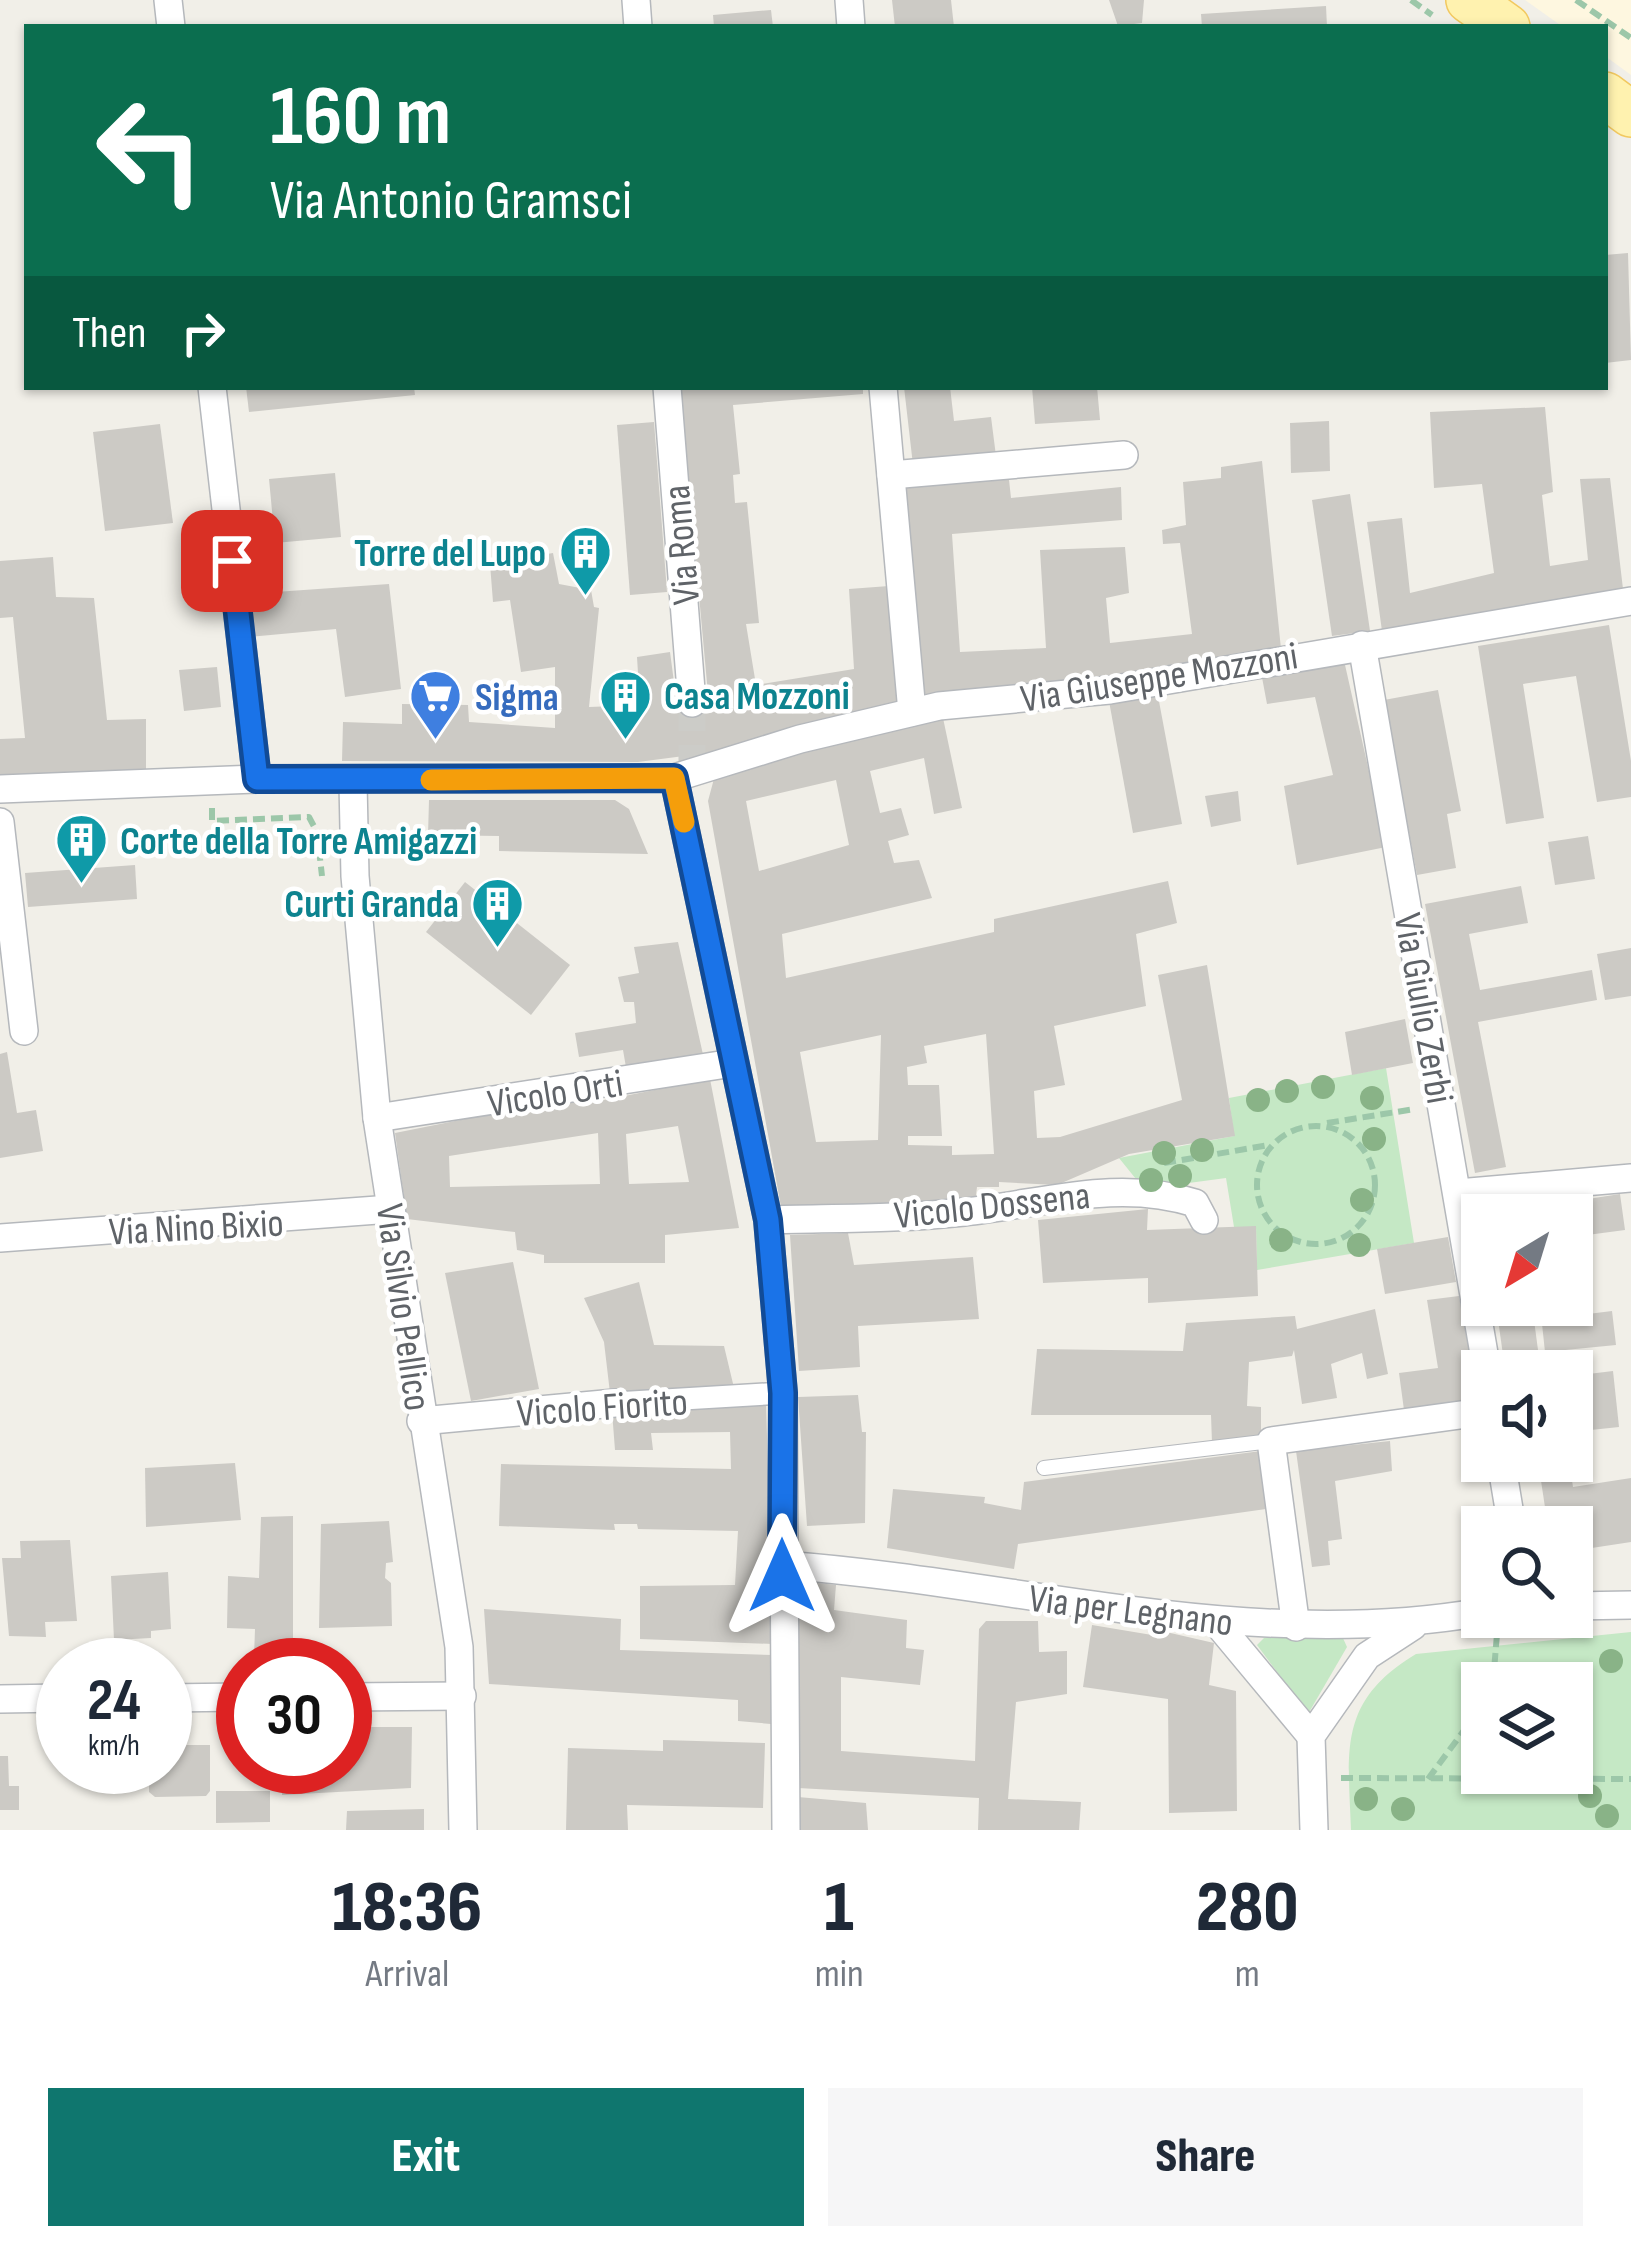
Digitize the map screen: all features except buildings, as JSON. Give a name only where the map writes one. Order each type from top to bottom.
[{"type":"main road","points":[[1468,0],[1503,24]]},
{"type":"street","points":[[212,390],[257,779]]},
{"type":"street","name":"Via Roma","points":[[667,390],[692,703]]},
{"type":"street","points":[[883,390],[912,712]]},
{"type":"street","points":[[891,475],[1124,455]]},
{"type":"street","name":"Via Giuseppe Mozzoni","points":[[0,789],[257,779],[353,783],[683,775],[912,712],[1110,690],[1631,602]]},
{"type":"street","name":"Via Giulio Zerbi","points":[[1362,644],[1484,1350]]},
{"type":"street","points":[[683,775],[734,1063],[768,1220],[783,1393],[786,1830]]},
{"type":"street","name":"Via Silvio Pellico","points":[[353,783],[355,876],[376,1118],[459,1647],[463,1830]]},
{"type":"street","points":[[0,822],[24,1031]]},
{"type":"street","name":"Vicolo Orti","points":[[376,1118],[734,1063]]},
{"type":"street","points":[[1458,1193],[1631,1178]]},
{"type":"street","name":"Vicolo Dossena","points":[[768,1220],[968,1212],[1095,1191],[1180,1198],[1195,1203],[1204,1220]]},
{"type":"street","name":"Via Nino Bixio","points":[[0,1238],[391,1209]]},
{"type":"street","name":"Vicolo Fiorito","points":[[423,1435],[614,1403],[783,1393]]},
{"type":"street","points":[[1296,1627],[1271,1441],[1461,1415]]},
{"type":"street","name":"Via per Legnano","points":[[782,1565],[1217,1623],[1296,1627],[1419,1623],[1461,1616]]},
{"type":"street","points":[[1593,1606],[1631,1605]]},
{"type":"street","points":[[1217,1623],[1311,1736]]},
{"type":"street","points":[[1314,1830],[1311,1736],[1367,1656],[1389,1637],[1419,1623]]},
{"type":"street","points":[[372,1697],[462,1696]]},
{"type":"street","points":[[0,1699],[36,1698]]},
{"type":"lane","points":[[1044,1468],[1271,1441]]},
{"type":"path","points":[[1576,0],[1631,38]]},
{"type":"path","points":[[212,780],[212,821],[309,817],[317,832],[322,880]]},
{"type":"path","points":[[1312,1125],[1330,1126],[1358,1142],[1374,1171],[1376,1187],[1365,1219],[1338,1240],[1300,1242],[1268,1221],[1256,1185],[1259,1166],[1273,1144],[1296,1128],[1312,1125],[1442,1105]]},
{"type":"path","points":[[1152,1165],[1273,1144]]},
{"type":"path","points":[[1428,1779],[1461,1734]]},
{"type":"path","points":[[1312,1779],[1631,1779]]},
{"type":"shaded area","points":[[1525,0],[1631,0],[1631,75],[1608,58],[1608,24],[1559,24]]},
{"type":"green space","points":[[1386,1068],[1414,1243],[1257,1270],[1256,1227],[1234,1227],[1226,1178],[1144,1189],[1119,1158],[1234,1136],[1229,1098]]},
{"type":"green space","points":[[1631,1632],[1631,1830],[1351,1830],[1353,1729],[1360,1709],[1391,1672],[1416,1654]]},
{"type":"green space","points":[[1342,1636],[1347,1647],[1308,1714],[1257,1645],[1264,1638]]},
{"type":"tunnel","points":[[692,703],[692,772]]},
{"type":"slow traffic","points":[[431,780],[674,778],[684,822]]},
{"type":"place","name":"Torre del Lupo","points":[[585,598]]},
{"type":"place","name":"Casa Mozzoni","points":[[625,741]]},
{"type":"place","name":"Sigma","points":[[436,742]]},
{"type":"place","name":"Corte della Torre Amigazzi","points":[[81,886]]},
{"type":"place","name":"Curti Granda","points":[[498,949]]},
{"type":"route","points":[[232,561],[257,779],[353,783],[674,778],[768,1220],[783,1393],[782,1576]]}]
